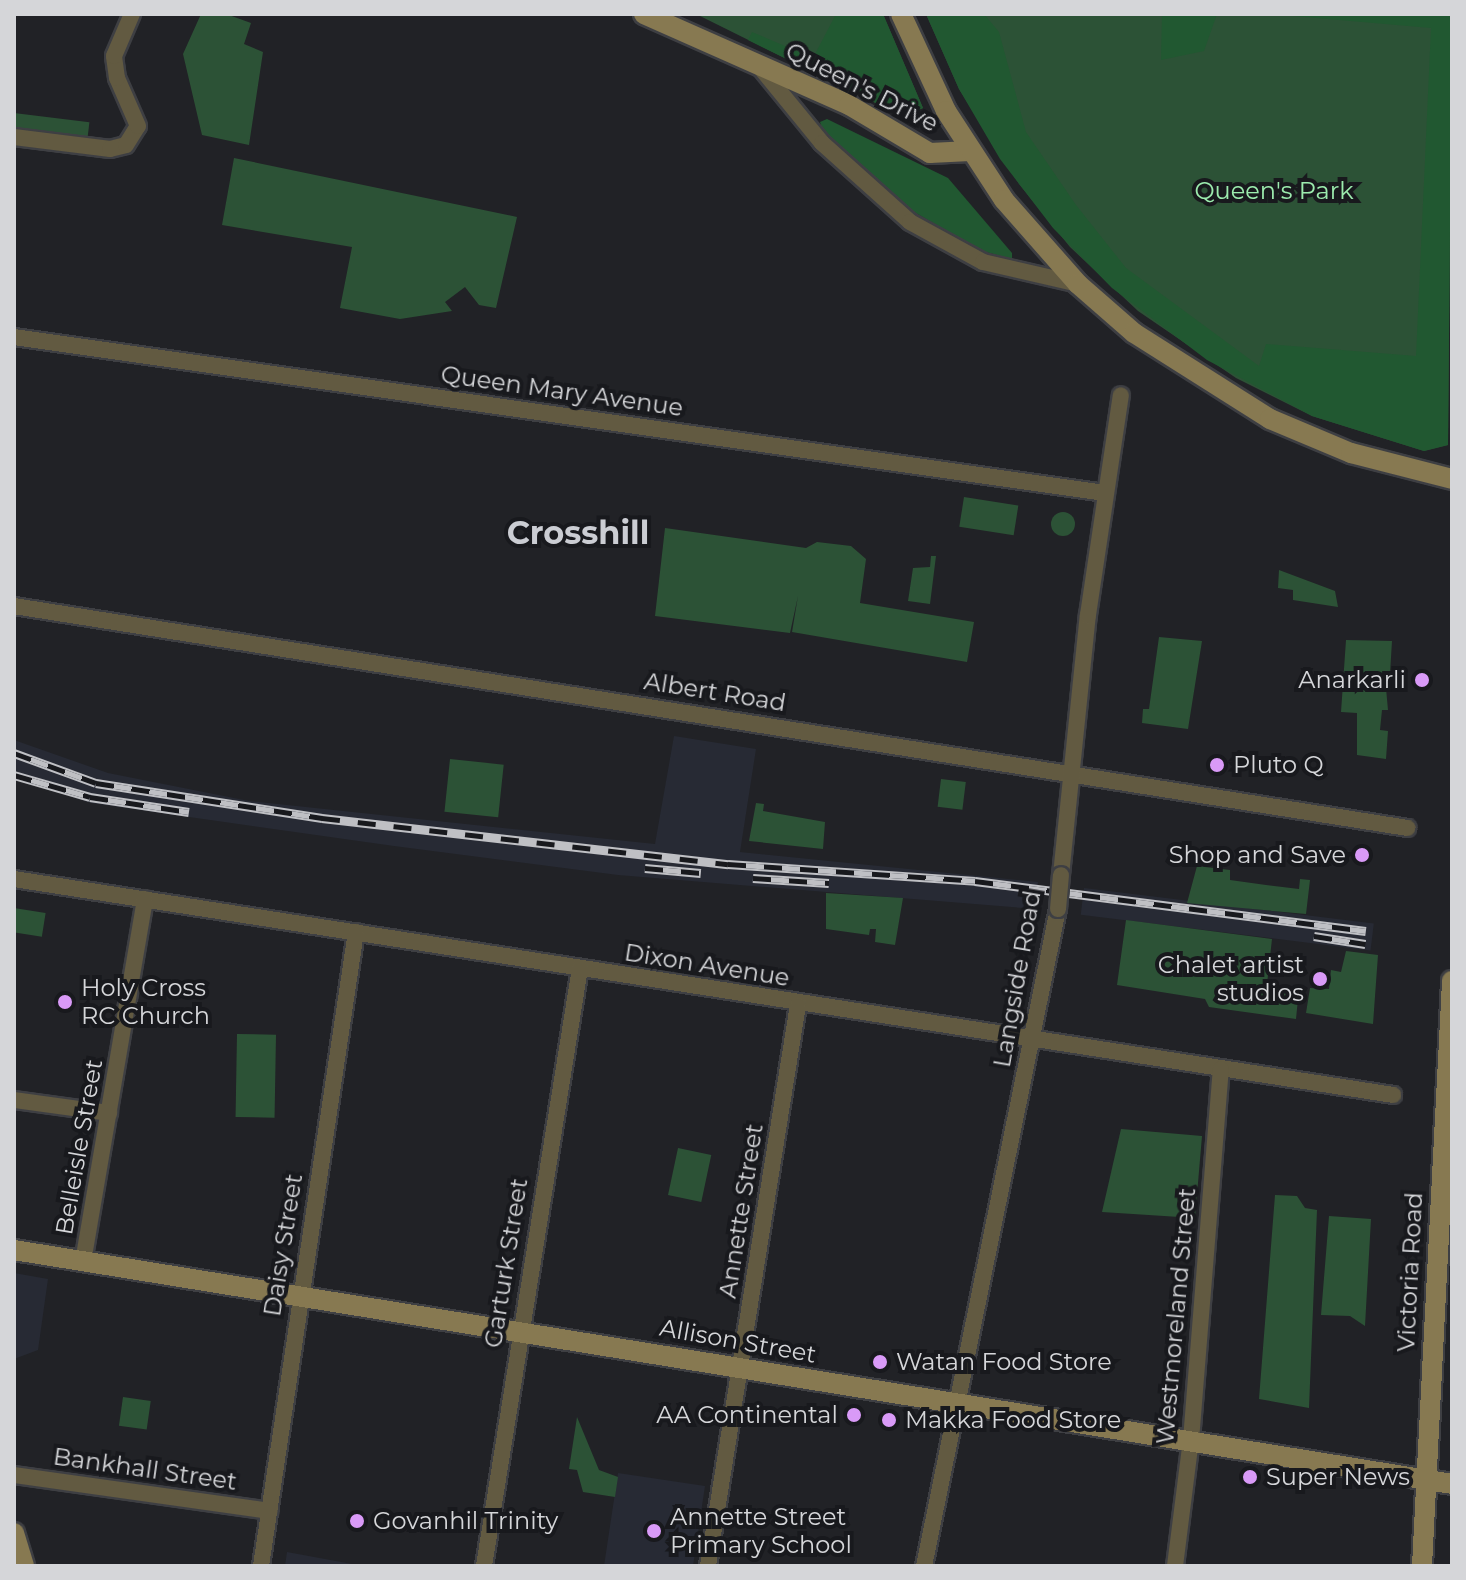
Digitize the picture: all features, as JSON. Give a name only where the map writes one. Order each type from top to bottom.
[{"type":"street","points":[[14,137],[110,149],[126,145],[138,126],[117,78],[114,56],[132,14]]},
{"type":"street","name":"Queen's Drive","points":[[644,14],[756,61],[849,105],[930,153],[970,151]]},
{"type":"street","points":[[901,14],[970,151],[1004,200],[1078,284],[1174,363],[1270,419],[1351,453],[1452,479]]},
{"type":"street","points":[[756,61],[832,153],[910,222],[983,262],[1078,284]]},
{"type":"street","name":"Queen Mary Avenue","points":[[14,337],[1104,493]]},
{"type":"street","name":"Langside Road","points":[[924,1566],[1034,1040],[1058,909],[1104,493],[1121,395]]},
{"type":"street","name":"Albert Road","points":[[14,606],[1407,828]]},
{"type":"street","name":"Dixon Avenue","points":[[14,879],[798,1005],[1393,1095]]},
{"type":"street","name":"Belleisle Street","points":[[83,1262],[145,899]]},
{"type":"street","name":"Daisy Street","points":[[261,1566],[299,1296],[356,932]]},
{"type":"street","name":"Garturk Street","points":[[484,1566],[519,1331],[580,968]]},
{"type":"street","name":"Victoria Road","points":[[1422,1566],[1452,981]]},
{"type":"street","name":"Annette Street","points":[[708,1566],[798,1005]]},
{"type":"street","name":"Westmoreland Street","points":[[1175,1566],[1191,1440],[1221,1069]]},
{"type":"street","points":[[14,1100],[109,1113]]},
{"type":"street","name":"Allison Street","points":[[14,1250],[519,1331],[958,1407],[1191,1440],[1452,1484]]},
{"type":"street","name":"Bankhall Street","points":[[14,1475],[269,1511]]},
{"type":"street","points":[[14,1533],[24,1566]]},
{"type":"shaded area","points":[[674,736],[756,749],[740,852],[1038,882],[1035,909],[618,875],[91,803],[14,778],[14,740],[108,773],[249,801],[655,844]]},
{"type":"shaded area","points":[[1084,888],[1374,924],[1371,950],[1081,915]]},
{"type":"shaded area","points":[[14,1273],[48,1279],[38,1350],[14,1359]]},
{"type":"shaded area","name":"Annette Street Primary School","points":[[618,1473],[705,1486],[693,1566],[604,1566]]},
{"type":"shaded area","points":[[287,1552],[363,1566],[285,1566]]},
{"type":"green space","points":[[201,14],[226,14],[251,23],[244,44],[263,52],[249,145],[202,135],[183,54]]},
{"type":"green space","points":[[696,14],[883,14],[923,108],[904,117]]},
{"type":"green space","points":[[836,14],[883,14],[923,108],[904,117],[748,40],[752,32],[813,58]]},
{"type":"green space","name":"Queen's Park","points":[[926,14],[1452,14],[1448,445],[1424,451],[1312,416],[1236,378],[1138,311],[1070,247],[1019,184],[959,89]]},
{"type":"green space","points":[[926,14],[984,14],[999,32],[1026,132],[1076,205],[1126,268],[1259,366],[1266,344],[1416,356],[1431,28],[1270,14],[1452,14],[1448,445],[1424,451],[1312,416],[1207,360],[1112,288],[1053,228],[1000,159],[959,89]]},
{"type":"green space","points":[[1162,14],[1217,14],[1204,51],[1161,60]]},
{"type":"green space","points":[[14,113],[89,122],[87,142],[14,133]]},
{"type":"green space","points":[[827,119],[948,178],[1012,253],[1012,259],[982,251],[907,208],[823,132],[820,122]]},
{"type":"green space","points":[[234,158],[517,217],[496,308],[479,305],[465,287],[445,302],[452,311],[400,319],[340,308],[352,247],[222,225]]},
{"type":"green space","points":[[964,497],[1018,506],[1014,535],[959,527]]},
{"type":"green space","points":[[1063,512],[1074,519],[1075,524],[1068,535],[1063,536],[1052,529],[1051,524],[1058,513]]},
{"type":"green space","points":[[665,528],[806,548],[817,542],[851,546],[866,559],[860,603],[974,622],[967,662],[792,632],[798,596],[790,633],[655,616]]},
{"type":"green space","points":[[931,556],[936,556],[930,604],[908,601],[913,568],[930,567]]},
{"type":"green space","points":[[1279,570],[1335,591],[1338,607],[1293,600],[1293,590],[1278,588]]},
{"type":"green space","points":[[1159,637],[1202,641],[1188,729],[1142,723],[1143,709],[1149,709]]},
{"type":"green space","points":[[1346,640],[1392,641],[1390,674],[1385,677],[1388,710],[1382,710],[1380,730],[1388,731],[1386,759],[1357,755],[1357,713],[1341,712]]},
{"type":"green space","points":[[450,759],[504,765],[498,817],[444,812]]},
{"type":"green space","points":[[941,779],[966,782],[962,810],[938,807]]},
{"type":"green space","points":[[756,803],[764,804],[763,811],[825,822],[823,849],[749,841]]},
{"type":"green space","points":[[1197,866],[1230,870],[1230,880],[1266,885],[1299,889],[1300,879],[1310,880],[1306,914],[1187,903]]},
{"type":"green space","points":[[826,893],[903,898],[895,945],[875,942],[876,929],[870,929],[869,935],[826,929]]},
{"type":"green space","points":[[14,908],[46,913],[42,937],[14,932]]},
{"type":"green space","points":[[1126,920],[1272,939],[1267,984],[1299,989],[1296,1019],[1209,1007],[1205,999],[1117,985]]},
{"type":"green space","points":[[1346,951],[1378,955],[1373,1024],[1306,1013],[1310,988],[1329,989],[1331,970],[1341,972]]},
{"type":"green space","points":[[237,1034],[276,1035],[275,1118],[236,1117]]},
{"type":"green space","points":[[1121,1129],[1202,1136],[1195,1218],[1102,1212]]},
{"type":"green space","points":[[678,1148],[711,1155],[701,1202],[668,1195]]},
{"type":"green space","points":[[1275,1195],[1297,1196],[1305,1208],[1317,1210],[1309,1408],[1259,1399]]},
{"type":"green space","points":[[1329,1216],[1371,1219],[1365,1326],[1350,1316],[1321,1315]]},
{"type":"green space","points":[[123,1397],[151,1401],[147,1430],[119,1426]]},
{"type":"green space","points":[[577,1417],[599,1470],[618,1477],[615,1497],[583,1492],[577,1470],[569,1469]]},
{"type":"railway","points":[[14,753],[96,783],[322,818],[728,864],[975,881],[1366,931]]},
{"type":"railway","points":[[14,775],[90,797],[189,812]]},
{"type":"railway","points":[[645,868],[701,873]]},
{"type":"railway","points":[[753,878],[829,883]]},
{"type":"railway","points":[[1314,936],[1365,944]]},
{"type":"place","name":"Anarkarli","points":[[1422,680]]},
{"type":"place","name":"Pluto Q","points":[[1217,765]]},
{"type":"place","name":"Shop and Save","points":[[1362,855]]},
{"type":"place","name":"Chalet artist studios","points":[[1320,979]]},
{"type":"place","name":"Holy Cross RC Church","points":[[65,1002]]},
{"type":"place","name":"Watan Food Store","points":[[880,1362]]},
{"type":"place","name":"AA Continental","points":[[854,1415]]},
{"type":"place","name":"Makka Food Store","points":[[889,1420]]},
{"type":"place","name":"Super News","points":[[1250,1477]]},
{"type":"place","name":"Govanhil Trinity","points":[[357,1521]]},
{"type":"place","name":"Annette Street Primary School","points":[[654,1531]]},
{"type":"district","name":"Crosshill","points":[[578,533]]}]
